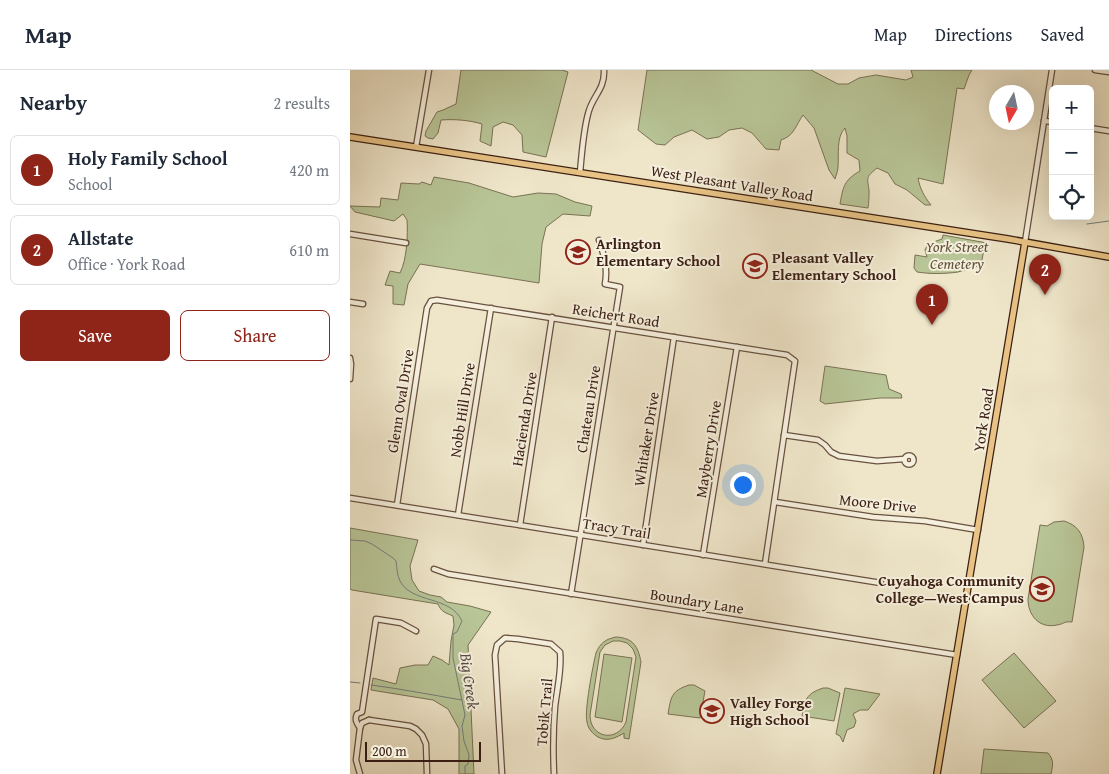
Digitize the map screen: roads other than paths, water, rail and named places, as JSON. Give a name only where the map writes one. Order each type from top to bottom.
[{"type":"main road","name":"West Pleasant Valley Road","points":[[350,137],[1025,242],[1109,257]]},
{"type":"main road","name":"York Road","points":[[937,774],[1025,242]]},
{"type":"street","points":[[416,148],[429,70]]},
{"type":"street","points":[[580,172],[588,112],[602,86],[604,70]]},
{"type":"street","name":"York Road","points":[[1025,242],[1052,70]]},
{"type":"street","points":[[1095,70],[1109,72]]},
{"type":"street","points":[[1044,121],[1049,122]]},
{"type":"street","points":[[1094,129],[1109,131]]},
{"type":"street","points":[[350,234],[406,243]]},
{"type":"street","name":"Chateau Drive","points":[[571,594],[620,287],[605,284],[607,274],[599,240]]},
{"type":"street","name":"Reichert Road","points":[[431,301],[437,300],[491,308],[787,355],[795,361],[784,435]]},
{"type":"street","name":"Glenn Oval Drive","points":[[397,505],[428,308],[431,301]]},
{"type":"street","points":[[350,302],[363,304]]},
{"type":"street","name":"Nobb Hill Drive","points":[[458,515],[491,308]]},
{"type":"street","name":"Hacienda Drive","points":[[520,525],[552,318]]},
{"type":"street","name":"Whitaker Drive","points":[[642,545],[674,337]]},
{"type":"street","name":"Mayberry Drive","points":[[703,555],[737,347]]},
{"type":"street","points":[[350,358],[350,376]]},
{"type":"street","points":[[766,564],[784,435],[818,440],[831,452],[839,456],[877,461],[904,459]]},
{"type":"street","name":"Tracy Trail","points":[[350,498],[881,582]]},
{"type":"street","name":"Moore Drive","points":[[775,502],[872,517],[918,520],[978,530]]},
{"type":"street","name":"Boundary Lane","points":[[434,569],[448,574],[571,594],[957,654]]},
{"type":"street","points":[[362,712],[376,619],[401,623],[416,631]]},
{"type":"street","name":"Tobik Trail","points":[[502,774],[496,655],[497,645],[505,638],[551,644],[560,652],[561,662],[552,741],[554,774]]},
{"type":"street","points":[[362,712],[369,720]]},
{"type":"street","points":[[360,728],[355,717],[362,712]]},
{"type":"street","points":[[360,774],[356,760],[360,728],[362,723],[369,720],[410,726],[416,729],[422,735],[426,744],[427,774]]},
{"type":"waterway","points":[[1087,224],[1109,221]]},
{"type":"waterway","name":"Big Creek","points":[[350,540],[365,541],[393,558],[396,561],[399,579],[406,588],[422,597],[449,607],[462,621],[457,632],[453,634],[453,658],[465,715],[462,726],[464,741],[469,755],[468,764],[465,766],[465,774]]},
{"type":"waterway","points":[[350,682],[360,683]]},
{"type":"waterway","points":[[371,685],[462,700]]},
{"type":"place","name":"Arlington Elementary School","points":[[578,252]]},
{"type":"place","name":"Pleasant Valley Elementary School","points":[[755,266]]},
{"type":"place","name":"Allstate","points":[[1045,295]]},
{"type":"place","name":"Holy Family School","points":[[932,325]]},
{"type":"place","name":"Cuyahoga Community College—West Campus","points":[[1042,589]]},
{"type":"place","name":"Valley Forge High School","points":[[712,711]]},
{"type":"park label","name":"York Street Cemetery","points":[[957,254]]}]
